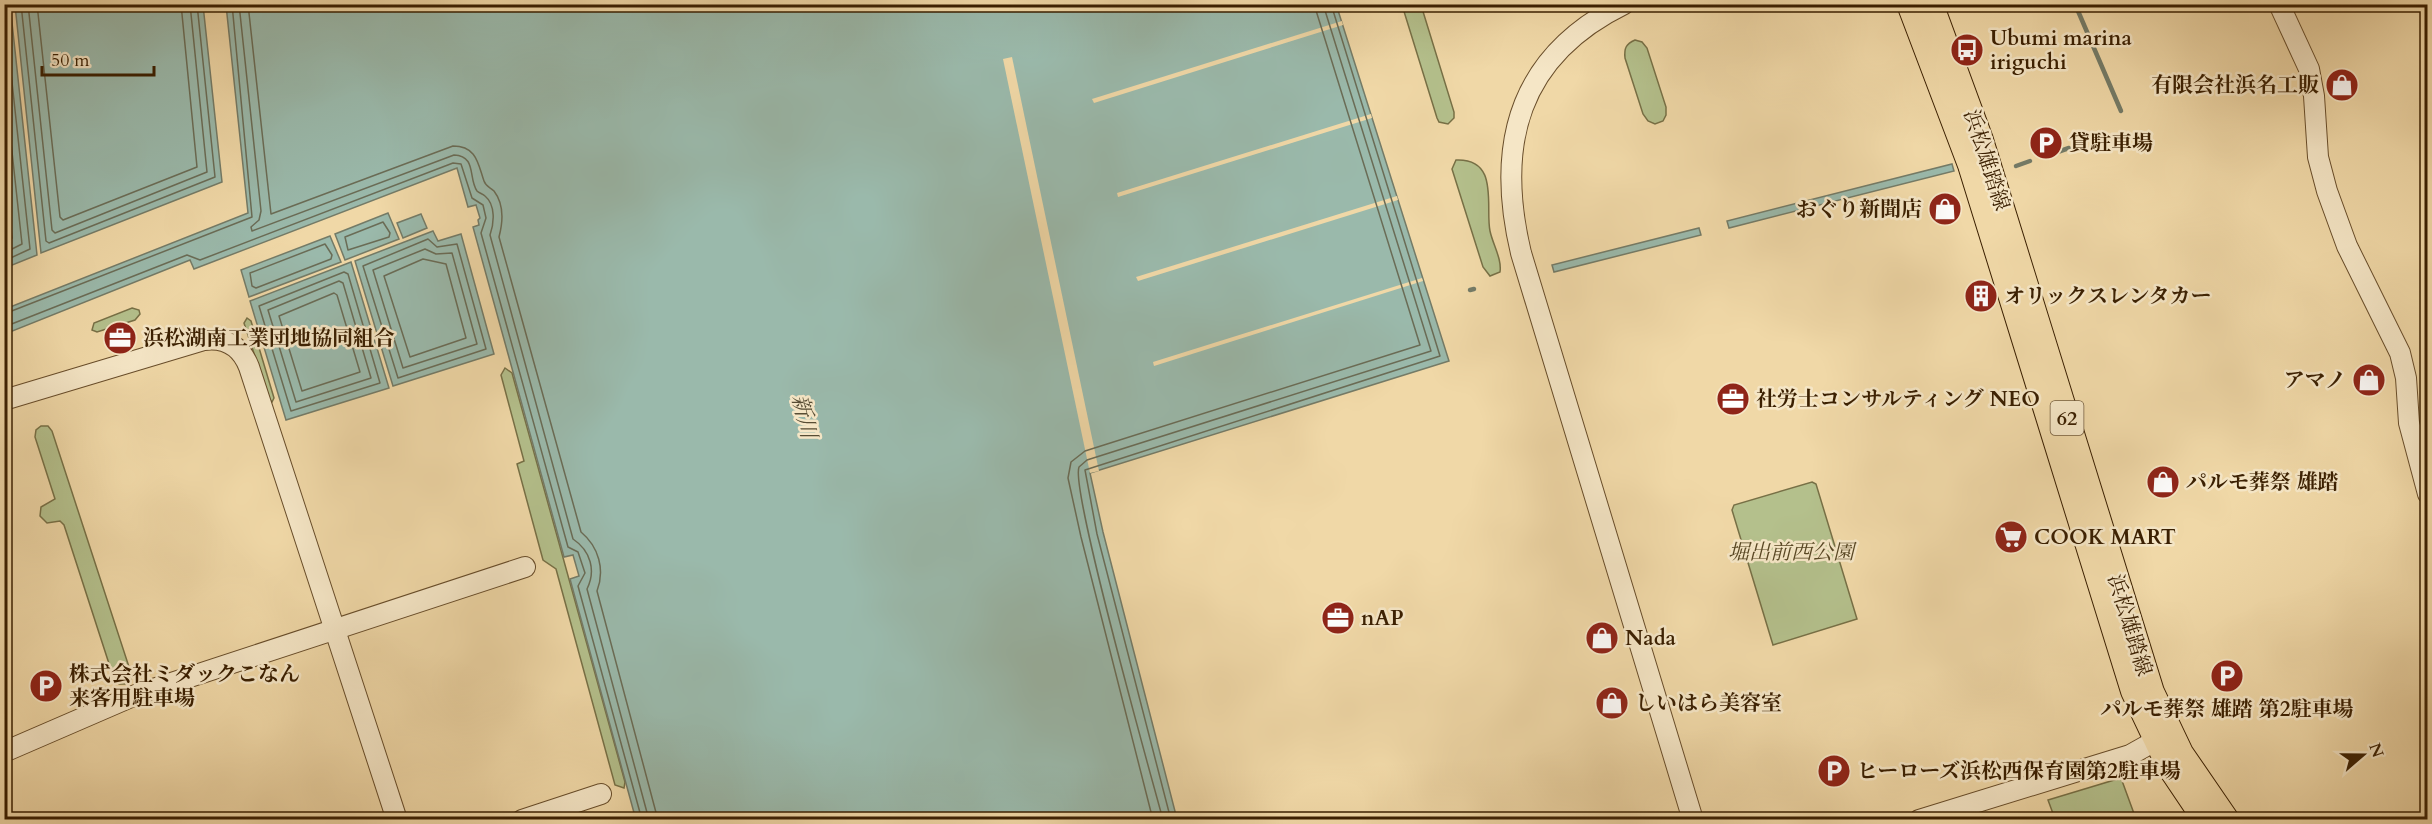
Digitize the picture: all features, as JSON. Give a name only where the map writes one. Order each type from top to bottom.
[{"type":"main road","name":"浜松雄踏線","points":[[1909,4],[1971,165],[2130,682],[2155,741],[2182,788],[2205,819]]},
{"type":"main road","name":"浜松雄踏線","points":[[1931,4],[1981,141],[2152,692],[2181,753],[2227,819]]},
{"type":"street","points":[[1624,4],[1583,28],[1566,43],[1537,78],[1518,119],[1513,141],[1509,186],[1521,253],[1693,819]]},
{"type":"street","points":[[2279,4],[2309,69],[2314,96],[2318,157],[2327,191],[2347,246],[2400,353],[2406,378],[2409,423],[2427,494]]},
{"type":"street","points":[[4,400],[204,340],[220,340],[235,346],[249,367],[397,819]]},
{"type":"street","points":[[4,752],[120,700],[525,567]]},
{"type":"street","points":[[1919,819],[2130,755],[2155,741]]},
{"type":"street","points":[[522,819],[601,794]]},
{"type":"green space","points":[[1402,5],[1421,5],[1454,112],[1454,118],[1448,124],[1439,122],[1437,118]]},
{"type":"green space","points":[[1635,40],[1642,42],[1647,48],[1666,107],[1663,121],[1655,124],[1648,121],[1643,114],[1625,58],[1626,47]]},
{"type":"green space","points":[[1456,160],[1470,161],[1485,175],[1489,197],[1490,231],[1500,267],[1500,272],[1490,276],[1483,267],[1452,169]]},
{"type":"green space","points":[[132,308],[139,310],[140,314],[135,320],[97,332],[92,330],[94,323]]},
{"type":"green space","points":[[247,318],[251,321],[274,398],[272,402],[269,399],[244,323]]},
{"type":"green space","points":[[505,368],[512,373],[625,782],[624,788],[615,785],[556,569],[543,560],[517,464],[524,461],[501,375]]},
{"type":"green space","points":[[41,426],[48,426],[52,431],[131,673],[131,681],[125,684],[119,684],[114,679],[64,525],[60,521],[47,523],[40,516],[41,507],[55,499],[35,437],[36,430]]},
{"type":"green space","name":"堀出前西公園","points":[[1812,482],[1816,484],[1857,619],[1773,645],[1732,510],[1734,505]]},
{"type":"green space","points":[[2121,778],[2136,819],[2055,819],[2048,800]]},
{"type":"water","points":[[10,4],[37,255],[5,268],[4,5]]},
{"type":"water","name":"新川","points":[[1336,4],[1449,361],[1090,473],[1177,819],[636,820],[570,579],[579,576],[573,555],[564,557],[473,227],[479,225],[480,218],[476,205],[468,207],[457,168],[194,269],[190,260],[5,334],[5,309],[248,213],[226,5]]},
{"type":"water","points":[[15,5],[203,5],[222,182],[41,253]]},
{"type":"water","points":[[1952,164],[1954,171],[1729,228],[1727,221]]},
{"type":"water","points":[[388,213],[399,239],[345,260],[335,234]]},
{"type":"water","points":[[421,214],[427,228],[403,238],[397,223]]},
{"type":"water","points":[[1699,228],[1701,235],[1554,272],[1552,265]]},
{"type":"water","points":[[433,231],[438,241],[461,234],[494,354],[393,386],[355,261]]},
{"type":"water","points":[[330,236],[341,262],[249,297],[241,270]]},
{"type":"water","points":[[351,262],[389,388],[286,420],[250,301]]},
{"type":"pier","points":[[1342,21],[1343,25],[1094,103],[1092,99]]},
{"type":"pier","points":[[1012,57],[1099,471],[1090,473],[1003,59]]},
{"type":"pier","points":[[1371,114],[1372,118],[1118,197],[1117,193]]},
{"type":"pier","points":[[1397,196],[1398,200],[1138,281],[1136,277]]},
{"type":"pier","points":[[1422,278],[1423,281],[1154,366],[1153,362]]},
{"type":"waterway","points":[[2075,4],[2121,111]]},
{"type":"waterway","points":[[2046,156],[2069,148]]},
{"type":"waterway","points":[[2016,166],[2030,161]]},
{"type":"waterway","points":[[1470,290],[1474,289]]},
{"type":"place","name":"Ubumi marina iriguchi","points":[[1967,50]]},
{"type":"place","name":"有限会社浜名工販","points":[[2342,85]]},
{"type":"place","name":"貸駐車場","points":[[2046,143]]},
{"type":"place","name":"おぐり新聞店","points":[[1945,209]]},
{"type":"place","name":"オリックスレンタカー","points":[[1981,296]]},
{"type":"place","name":"浜松湖南工業団地協同組合","points":[[120,338]]},
{"type":"place","name":"アマノ","points":[[2369,380]]},
{"type":"place","name":"社労士コンサルティング NEO","points":[[1733,399]]},
{"type":"place","name":"パルモ葬祭 雄踏","points":[[2163,482]]},
{"type":"place","name":"COOK MART","points":[[2011,537]]},
{"type":"place","name":"nAP","points":[[1338,618]]},
{"type":"place","name":"Nada","points":[[1602,638]]},
{"type":"place","name":"パルモ葬祭 雄踏 第2駐車場","points":[[2227,676]]},
{"type":"place","name":"株式会社ミダックこなん 来客用駐車場","points":[[46,686]]},
{"type":"place","name":"しいはら美容室","points":[[1612,703]]},
{"type":"place","name":"ヒーローズ浜松西保育園第2駐車場","points":[[1834,771]]}]
